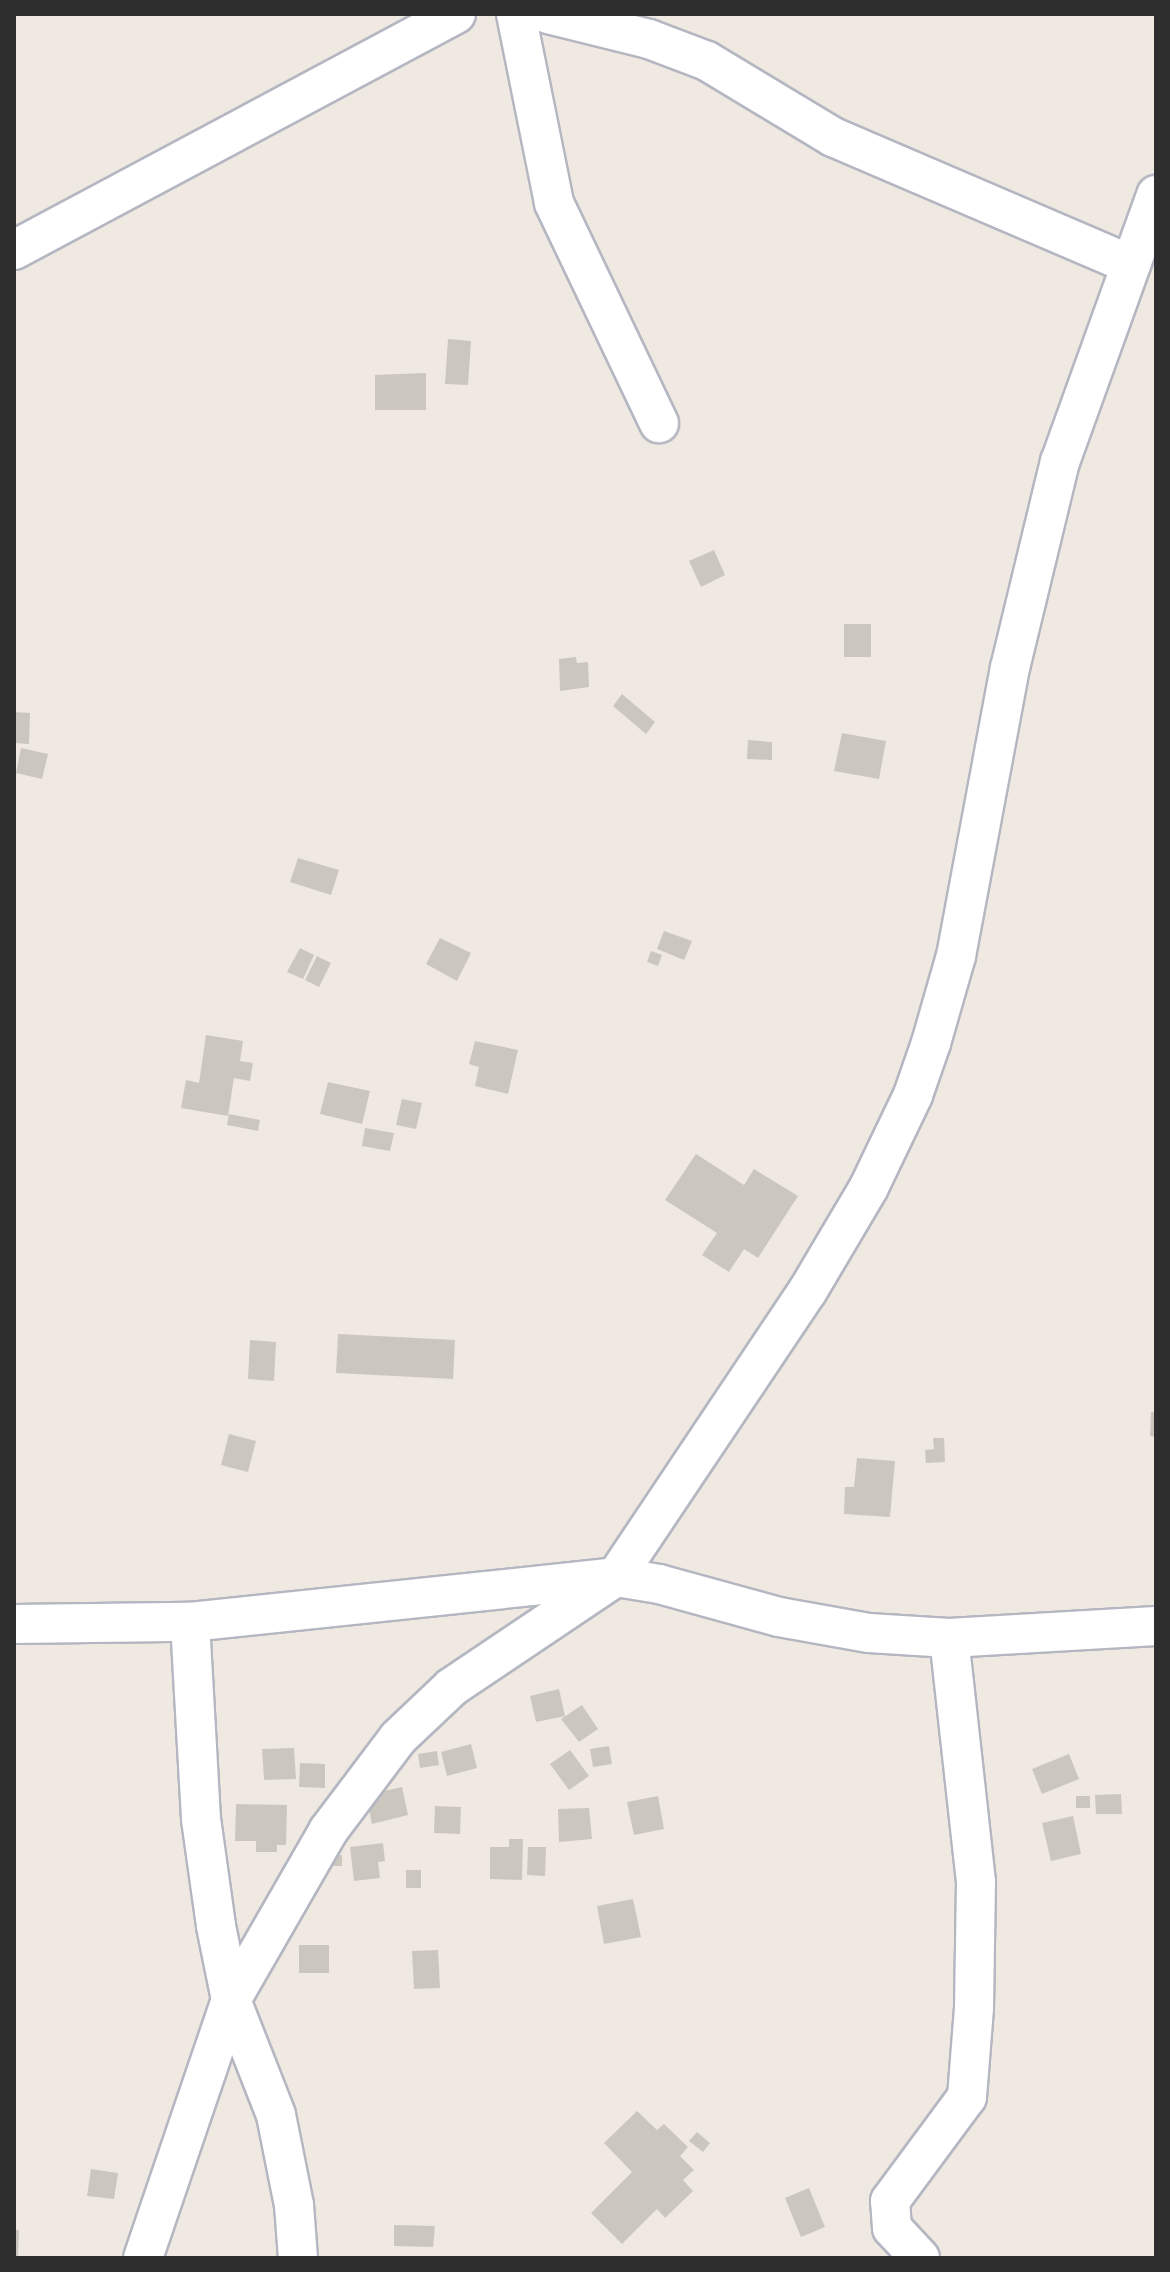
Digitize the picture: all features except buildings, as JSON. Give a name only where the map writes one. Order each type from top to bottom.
[{"type":"street","points":[[14,250],[456,14]]},
{"type":"street","points":[[516,14],[527,56],[541,152],[554,203],[659,423]]},
{"type":"street","points":[[548,14],[649,39],[707,61],[833,137],[1131,265]]},
{"type":"street","points":[[143,2258],[231,2000],[328,1831],[398,1738],[452,1687],[616,1577],[807,1292],[869,1187],[913,1095],[956,956],[1010,668],[1060,462],[1156,195]]},
{"type":"street","points":[[14,1624],[190,1622],[616,1577],[839,1628],[949,1638],[1156,1626]]},
{"type":"street","points":[[190,1622],[201,1819],[231,2000],[276,2115],[294,2205],[298,2258]]},
{"type":"street","points":[[920,2258],[892,2228],[890,2201],[967,2097],[974,2008],[976,1882],[949,1638]]}]
